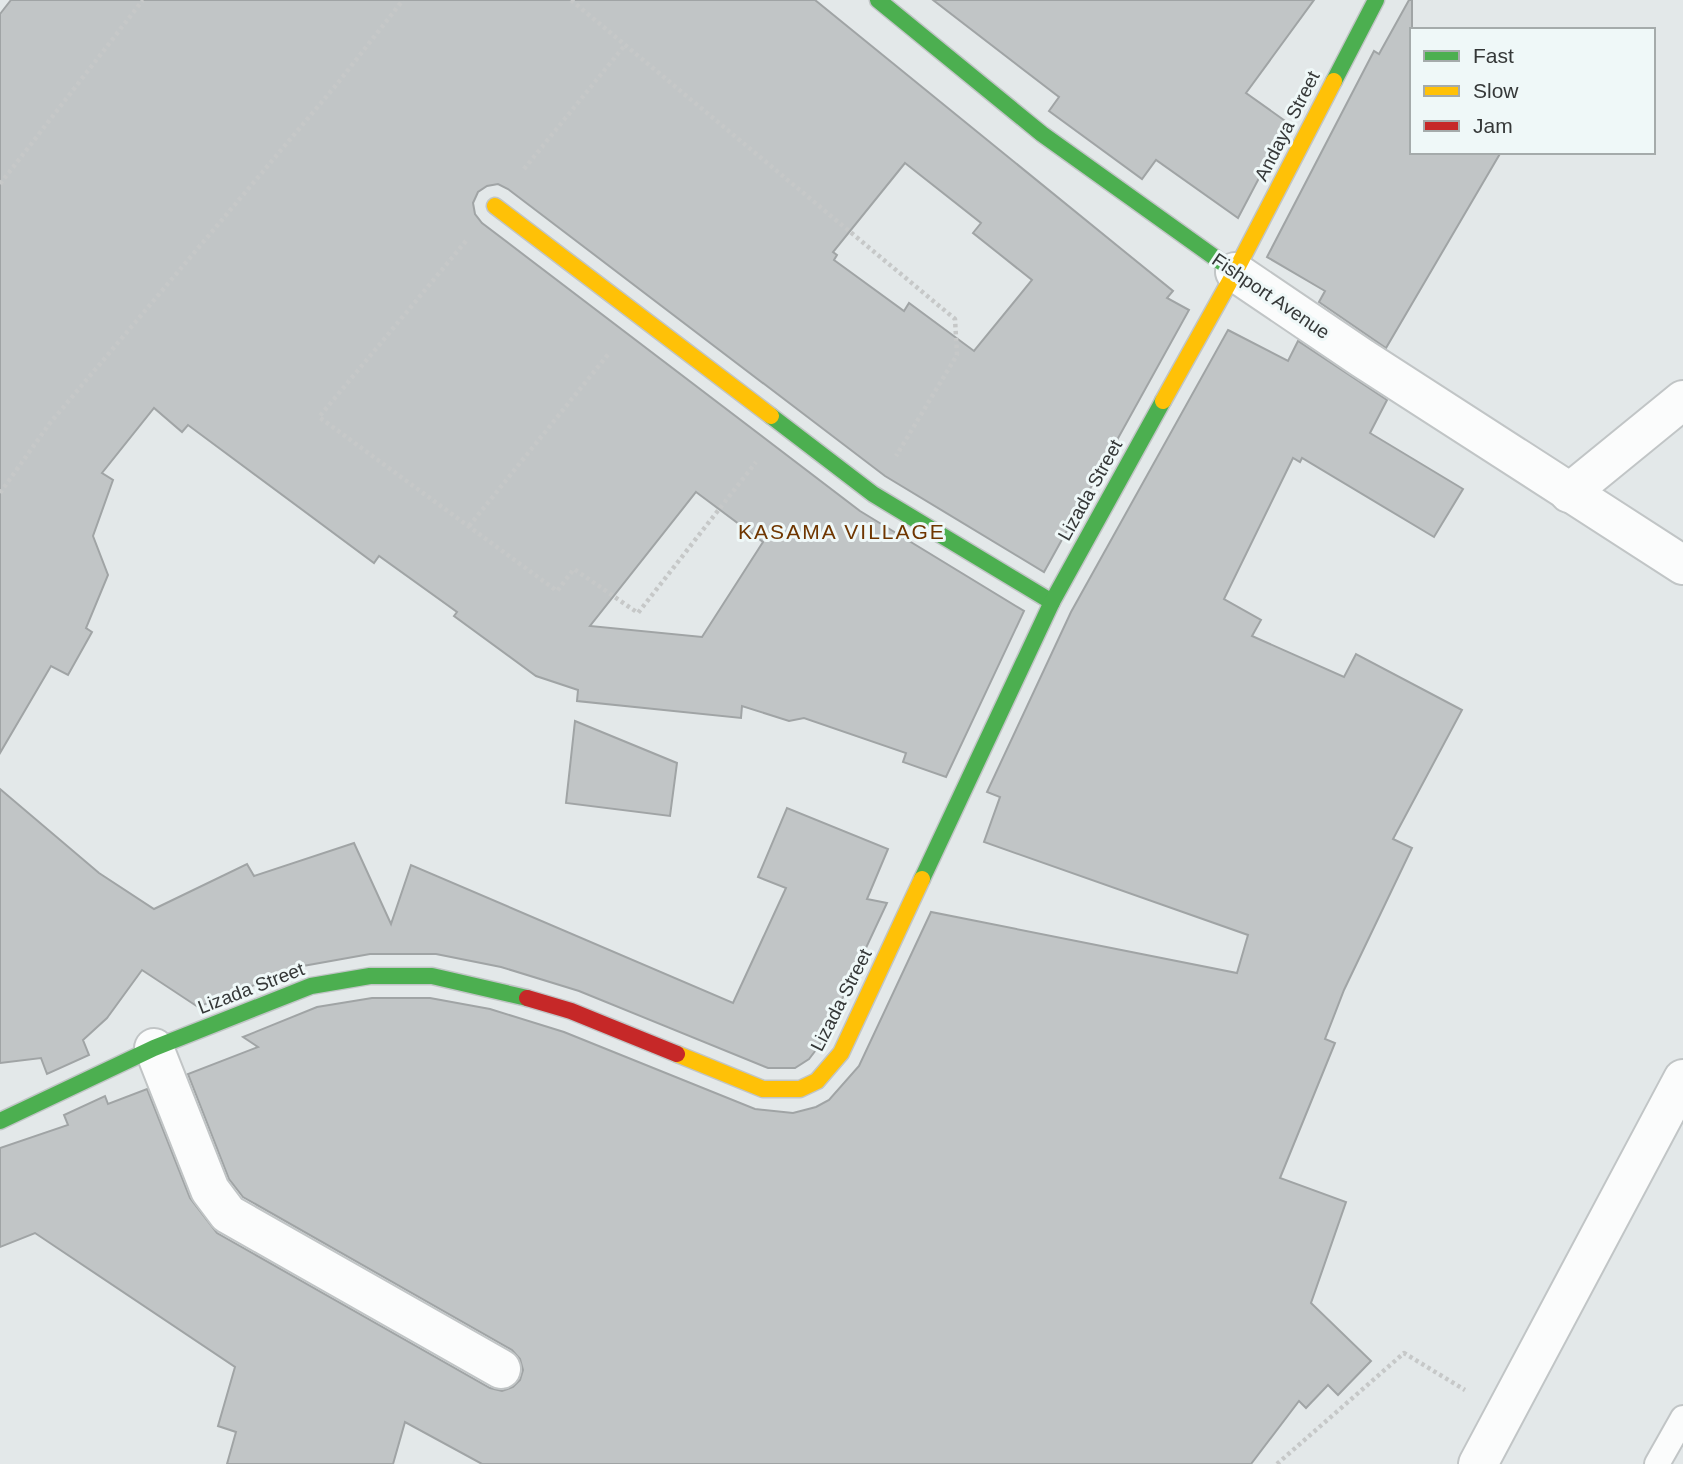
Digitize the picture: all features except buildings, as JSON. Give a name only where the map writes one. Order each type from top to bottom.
[{"type":"street","name":"Fishport Avenue","points":[[878,0],[1042,134],[1235,272],[1569,494],[1683,565]]},
{"type":"street","name":"Andaya Street","points":[[1235,272],[1376,0]]},
{"type":"street","points":[[495,205],[873,495],[1052,602]]},
{"type":"street","name":"Lizada Street","points":[[0,1121],[154,1048],[311,986],[370,976],[432,976],[495,988],[571,1012],[763,1089],[786,1093],[811,1088],[841,1053],[1052,602],[1235,272]]},
{"type":"street","points":[[1569,494],[1683,400]]},
{"type":"street","points":[[154,1048],[210,1191],[228,1214],[501,1369]]},
{"type":"street","points":[[1478,1464],[1683,1079]]},
{"type":"lane","points":[[1657,1464],[1683,1418]]},
{"type":"path","points":[[0,184],[143,0]]},
{"type":"path","points":[[0,493],[50,423],[337,84],[402,0]]},
{"type":"path","points":[[571,0],[956,319],[957,355],[873,495]]},
{"type":"path","points":[[469,526],[639,316]]},
{"type":"path","points":[[319,417],[558,591],[575,569],[638,613],[784,426]]},
{"type":"path","points":[[1277,1464],[1404,1353],[1505,1414]]},
{"type":"traffic: fast","points":[[878,0],[1042,134],[1235,272]]},
{"type":"traffic: fast","points":[[1334,81],[1376,0]]},
{"type":"traffic: fast","points":[[922,879],[1052,602],[1163,401]]},
{"type":"traffic: fast","points":[[771,416],[873,494],[1052,602]]},
{"type":"traffic: fast","points":[[0,1121],[154,1048],[311,986],[370,976],[432,976],[527,998]]},
{"type":"traffic: slow","points":[[1163,401],[1235,272],[1334,81]]},
{"type":"traffic: slow","points":[[495,206],[771,416]]},
{"type":"traffic: slow","points":[[677,1054],[763,1089],[800,1089],[817,1081],[841,1053],[922,879]]},
{"type":"traffic: jam","points":[[527,998],[571,1011],[677,1054]]},
{"type":"district","name":"KASAMA VILLAGE","points":[[842,531]]}]
